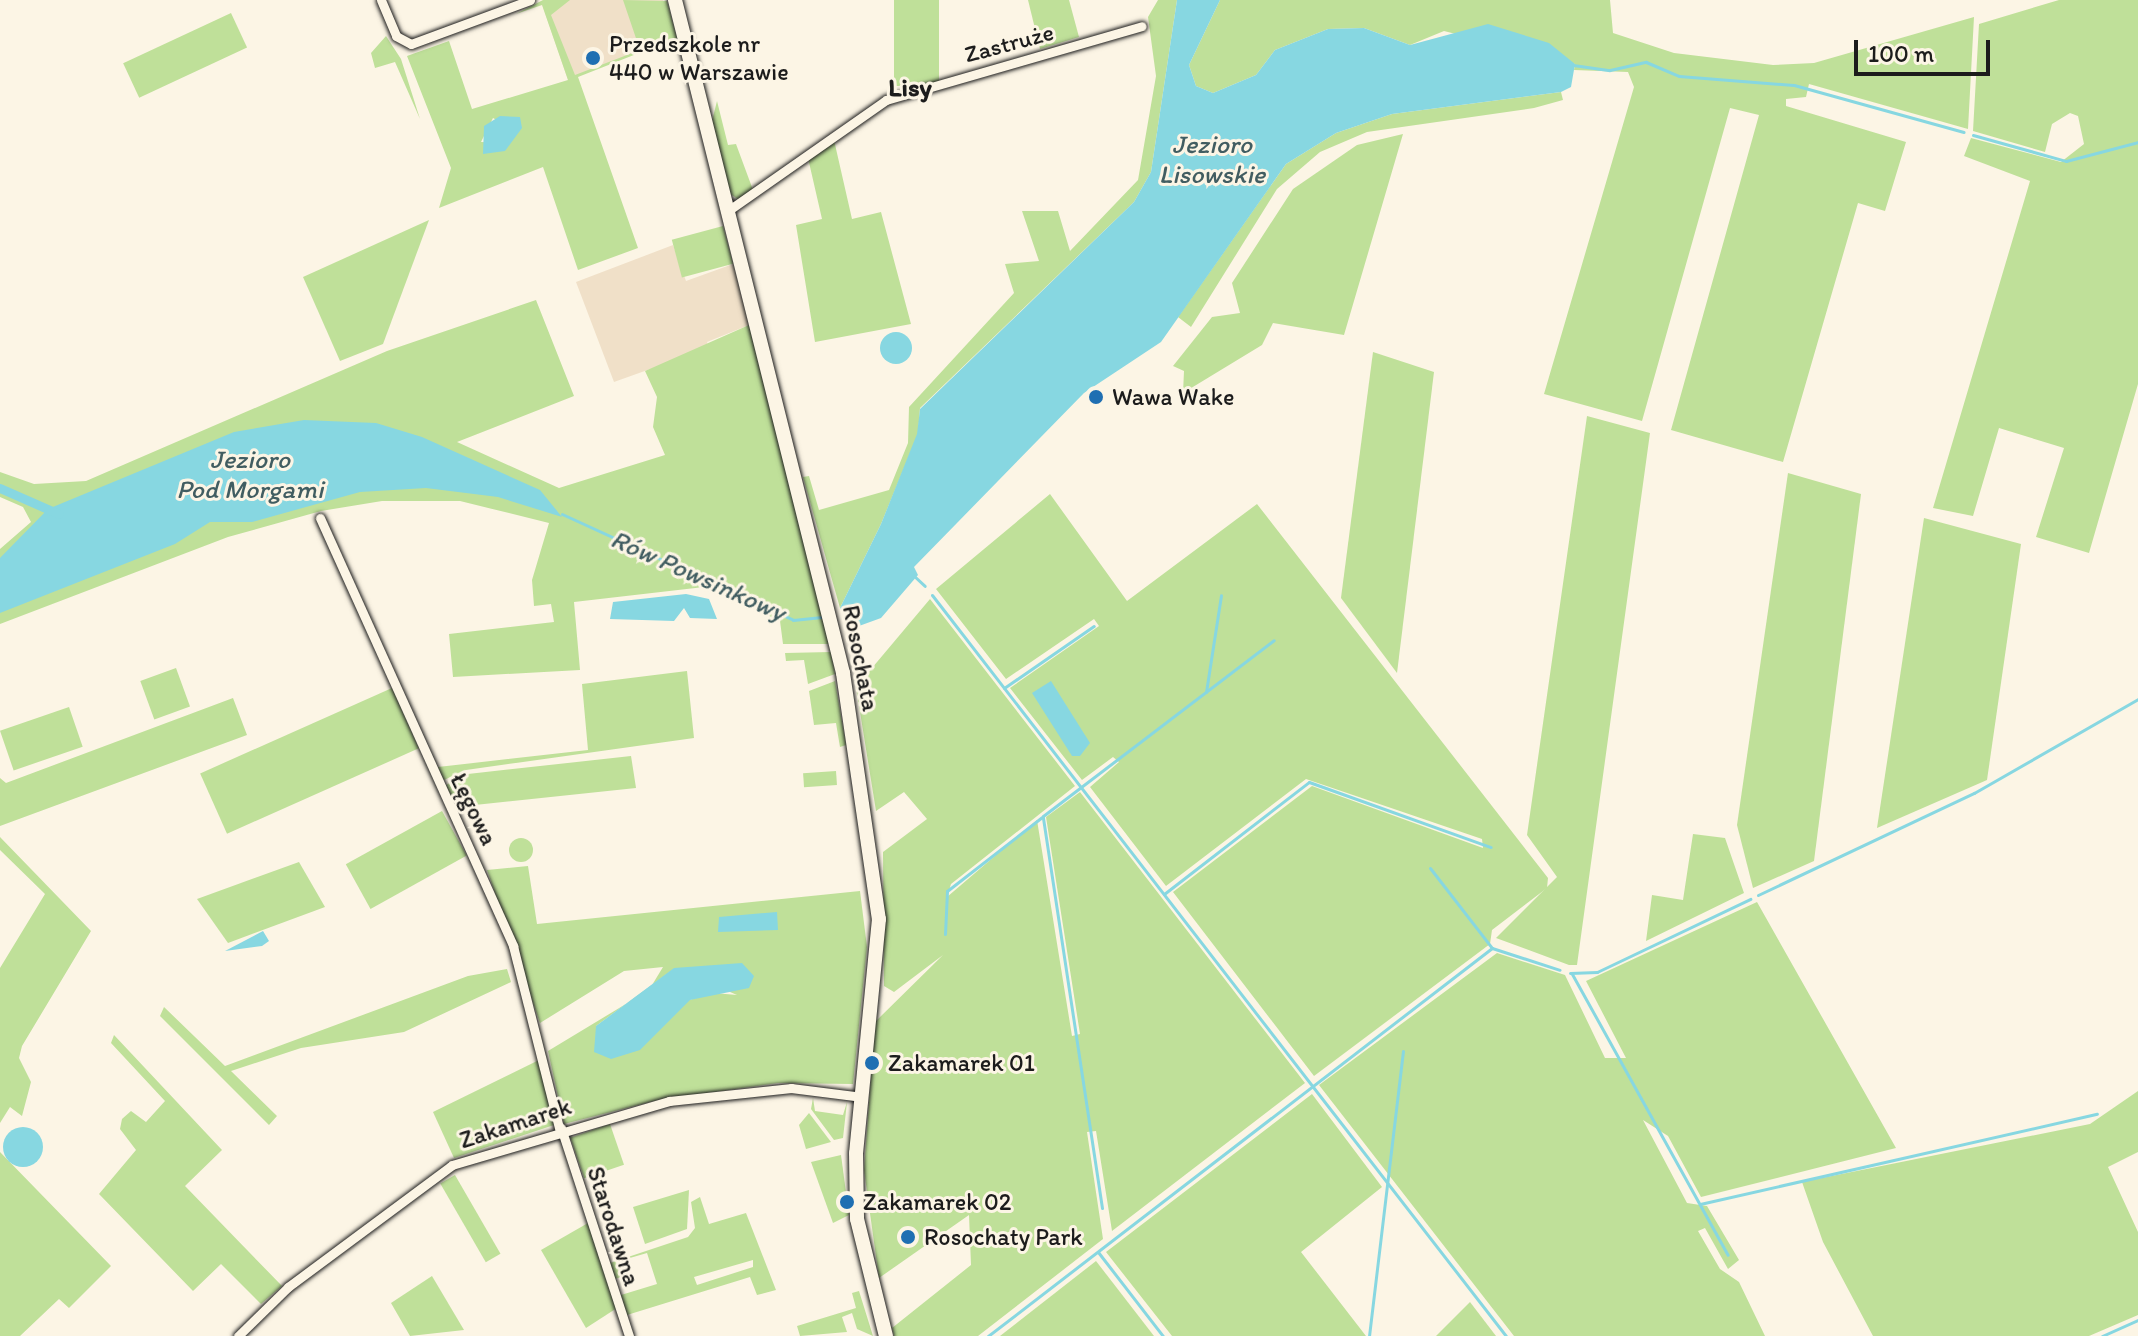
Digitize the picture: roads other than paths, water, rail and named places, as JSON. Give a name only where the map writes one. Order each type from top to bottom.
[{"type":"street","points":[[381,0],[396,36],[411,44],[530,0]]},
{"type":"street","name":"Rosochata","points":[[675,0],[834,628],[879,919],[862,1097],[857,1219],[886,1336]]},
{"type":"street","name":"Zastruże","points":[[729,210],[886,100],[1142,26]]},
{"type":"street","name":"Łęgowa","points":[[320,518],[507,931],[560,1128]]},
{"type":"street","name":"Zakamarek","points":[[238,1336],[288,1287],[430,1178],[560,1128],[669,1101],[776,1089],[862,1097]]},
{"type":"street","name":"Starodawna","points":[[560,1128],[629,1336]]},
{"type":"water","name":"Jezioro Lisowskie","points":[[1177,0],[1220,0],[1189,65],[1196,86],[1213,93],[1256,75],[1275,50],[1328,29],[1364,28],[1410,45],[1488,24],[1549,43],[1575,64],[1571,87],[1561,92],[1392,114],[1336,133],[1286,164],[1161,342],[1084,393],[914,567],[918,575],[881,618],[859,626],[840,608],[881,524],[917,434],[920,409],[1134,202],[1151,172]]},
{"type":"water","points":[[500,116],[520,117],[522,128],[505,151],[483,154],[484,126]]},
{"type":"water","points":[[896,332],[907,337],[912,348],[907,359],[896,364],[885,359],[880,348],[885,337]]},
{"type":"water","name":"Jezioro Pod Morgami","points":[[304,420],[376,423],[422,437],[540,490],[562,517],[498,497],[426,488],[360,492],[252,522],[210,522],[175,544],[0,613],[0,558],[48,509],[234,432]]},
{"type":"water","points":[[686,594],[709,599],[717,619],[690,618],[684,608],[674,621],[610,619],[613,602]]},
{"type":"water","points":[[1051,681],[1090,743],[1080,756],[1072,756],[1032,693]]},
{"type":"water","points":[[777,912],[778,930],[718,932],[719,917]]},
{"type":"water","points":[[263,931],[269,941],[262,946],[225,951]]},
{"type":"water","points":[[742,963],[754,976],[749,988],[690,1000],[640,1050],[611,1059],[594,1052],[596,1026],[674,968]]},
{"type":"water","points":[[23,1127],[37,1133],[43,1147],[37,1161],[23,1167],[9,1161],[3,1147],[9,1133]]},
{"type":"waterway","points":[[1573,65],[1610,70],[1646,62],[1679,76],[1794,85],[1964,132]]},
{"type":"waterway","points":[[1973,135],[2066,161],[2138,142]]},
{"type":"waterway","points":[[0,488],[59,514]]},
{"type":"waterway","name":"Rów Powsinkowy","points":[[562,514],[793,620],[822,617]]},
{"type":"waterway","points":[[913,575],[925,586]]},
{"type":"waterway","points":[[932,595],[1506,1336]]},
{"type":"waterway","points":[[1206,692],[1221,595]]},
{"type":"waterway","points":[[1004,688],[1094,626]]},
{"type":"waterway","points":[[1102,1208],[1043,816],[1274,640]]},
{"type":"waterway","points":[[1758,895],[1974,793],[2138,699]]},
{"type":"waterway","points":[[1164,894],[1309,782],[1491,847]]},
{"type":"waterway","points":[[945,934],[947,891],[1042,817]]},
{"type":"waterway","points":[[1430,868],[1492,948],[1560,970]]},
{"type":"waterway","points":[[1570,973],[1597,972],[1750,899]]},
{"type":"waterway","points":[[988,1336],[1492,948]]},
{"type":"waterway","points":[[1572,974],[1728,1255]]},
{"type":"waterway","points":[[1369,1336],[1403,1051]]},
{"type":"waterway","points":[[1700,1204],[2097,1114]]},
{"type":"waterway","points":[[1098,1252],[1163,1336]]},
{"type":"waterway","points":[[2102,1336],[2138,1320]]},
{"type":"place","name":"Przedszkole nr 440 w Warszawie","points":[[593,58]]},
{"type":"place","name":"Wawa Wake","points":[[1096,397]]},
{"type":"place","name":"Zakamarek 01","points":[[872,1063]]},
{"type":"place","name":"Zakamarek 02","points":[[847,1202]]},
{"type":"place","name":"Rosochaty Park","points":[[908,1237]]},
{"type":"district","name":"Lisy","points":[[910,88]]}]
